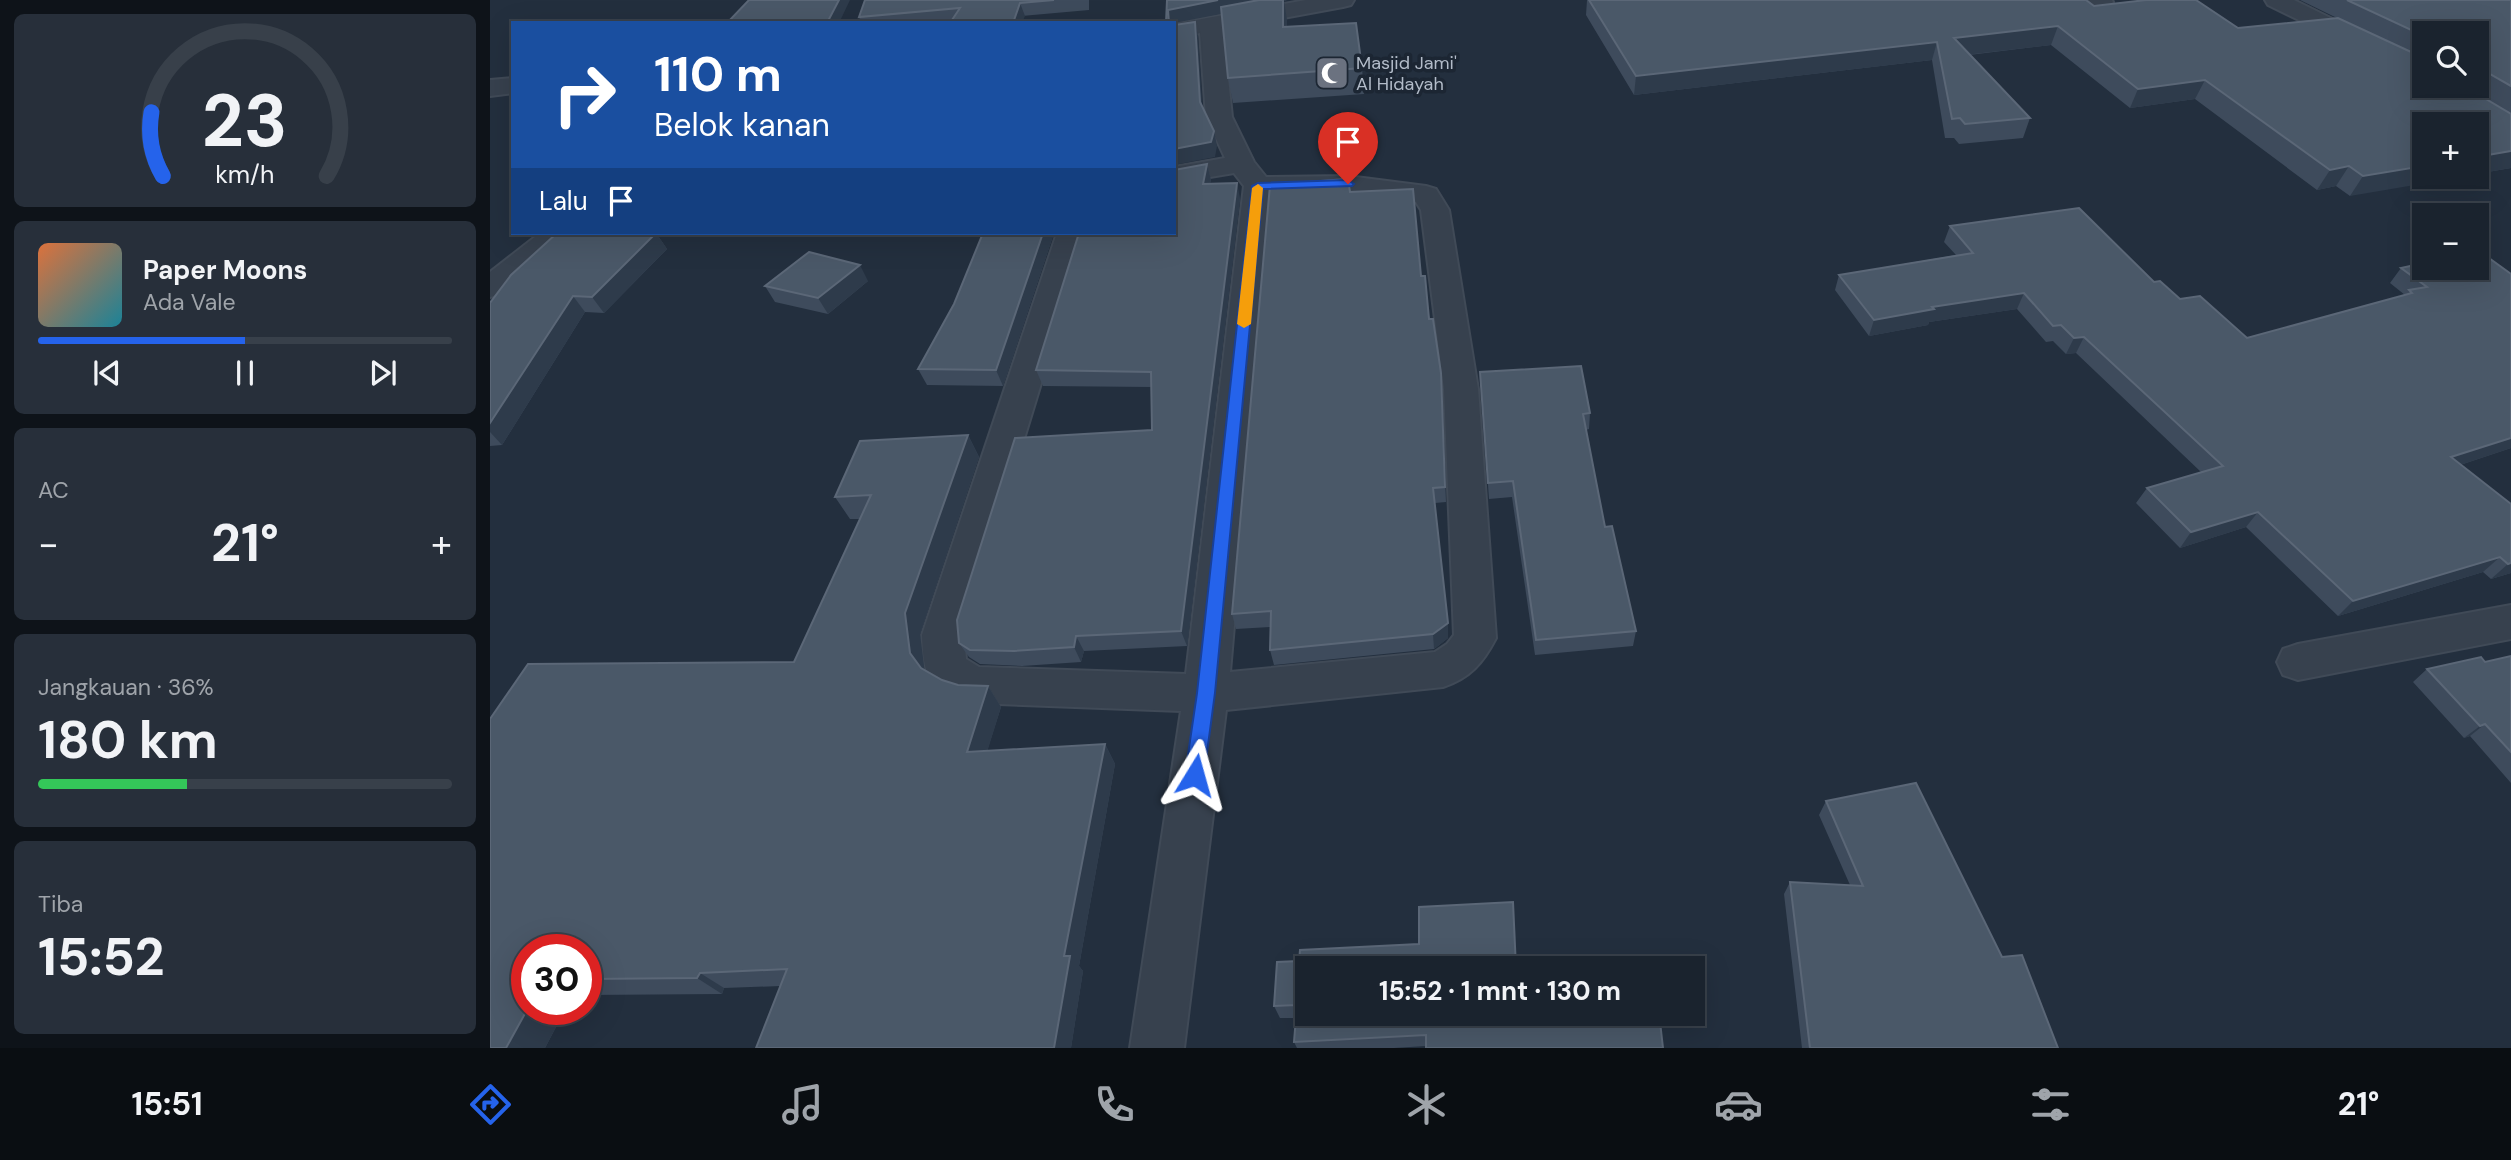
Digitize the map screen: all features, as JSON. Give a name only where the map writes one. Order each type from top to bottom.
[{"type":"street","points":[[1176,31],[1343,0]]},
{"type":"street","points":[[2276,0],[2412,68]]},
{"type":"street","points":[[1157,1048],[1206,693],[1250,175],[1219,117],[1212,26]]},
{"type":"street","points":[[490,88],[511,85]]},
{"type":"street","points":[[1071,235],[943,635],[946,668],[972,685],[1206,693],[1443,669],[1462,657],[1475,638],[1461,389],[1435,210],[1426,195],[1348,184],[1250,175],[1176,175]]},
{"type":"street","points":[[490,287],[555,235]]},
{"type":"street","points":[[2298,662],[2511,622]]},
{"type":"building","points":[[749,0],[839,0],[828,21],[729,21]]},
{"type":"building","points":[[865,0],[1054,0],[1020,3],[1014,21],[951,21],[960,8],[859,17]]},
{"type":"building","points":[[1167,0],[1218,0],[1168,10],[1169,21],[1166,21]]},
{"type":"building","points":[[1259,0],[1283,0],[1283,27],[1356,23],[1362,68],[1228,78],[1221,7]]},
{"type":"building","points":[[1589,0],[2086,0],[2094,6],[2146,0],[2196,0],[2238,28],[2338,18],[2412,52],[2412,98],[2484,98],[2511,114],[2511,151],[2489,155],[2489,112],[2412,112],[2412,168],[2363,176],[2349,166],[2330,170],[2205,80],[2138,89],[2058,26],[1954,38],[2030,118],[1965,124],[1960,118],[1952,119],[1937,42],[1636,76]]},
{"type":"building","points":[[2347,0],[2511,0],[2511,86],[2489,73],[2489,21],[2412,21],[2412,30]]},
{"type":"building","points":[[1195,22],[1200,102],[1214,131],[1211,142],[1176,149],[1176,25]]},
{"type":"building","points":[[1207,164],[1203,184],[1237,183],[1181,631],[1076,636],[1074,647],[1014,651],[970,650],[959,643],[957,620],[1015,438],[1152,430],[1151,372],[1036,370],[1078,235],[1176,235],[1176,170]]},
{"type":"building","points":[[1348,179],[1350,192],[1413,189],[1421,276],[1425,276],[1429,319],[1433,319],[1441,373],[1445,487],[1433,488],[1448,623],[1433,634],[1270,650],[1271,611],[1232,614],[1270,185]]},
{"type":"building","points":[[2079,208],[2154,282],[2160,281],[2180,299],[2200,296],[2247,338],[2427,287],[2417,280],[2489,280],[2489,258],[2511,274],[2511,438],[2451,457],[2511,504],[2511,563],[2508,564],[2500,557],[2353,601],[2258,512],[2191,532],[2147,488],[2223,466],[2084,337],[2074,338],[2061,325],[2053,326],[2024,293],[1932,307],[1934,309],[1874,320],[1839,275],[1973,253],[1950,226]]},
{"type":"building","points":[[555,235],[654,235],[592,297],[573,296],[490,423],[490,303],[511,275]]},
{"type":"building","points":[[982,235],[1042,235],[996,370],[918,369],[954,304]]},
{"type":"building","points":[[809,252],[860,265],[818,298],[765,286]]},
{"type":"building","points":[[2412,266],[2412,276],[2401,268]]},
{"type":"building","points":[[1581,366],[1590,413],[1583,414],[1605,527],[1612,526],[1636,631],[1536,640],[1513,481],[1488,483],[1480,372]]},
{"type":"building","points":[[968,435],[905,613],[910,653],[921,668],[942,680],[958,685],[988,686],[967,752],[1105,744],[1064,956],[1070,956],[1054,1048],[756,1048],[787,969],[700,973],[697,978],[602,979],[602,934],[511,934],[511,1025],[519,1025],[506,1048],[490,1048],[490,719],[528,664],[794,662],[871,495],[835,497],[860,441]]},
{"type":"building","points":[[2511,656],[2511,752],[2485,724],[2480,726],[2427,669],[2481,657],[2485,662]]},
{"type":"building","points":[[1916,783],[2002,957],[2022,955],[2058,1048],[1810,1048],[1790,882],[1863,886],[1826,801]]},
{"type":"building","points":[[1513,902],[1515,956],[1299,956],[1300,950],[1419,944],[1419,907]]},
{"type":"building","points":[[1295,961],[1295,1005],[1274,1006],[1277,962]]},
{"type":"building","points":[[1295,1026],[1660,1026],[1663,1048],[1426,1048],[1426,1035],[1294,1042]]},
{"type":"slow traffic","points":[[1244,324],[1258,188]]},
{"type":"place","name":"Masjid Jami' Al Hidayah","points":[[1332,73]]},
{"type":"route","points":[[1195,775],[1206,693],[1258,186],[1348,184]]}]
